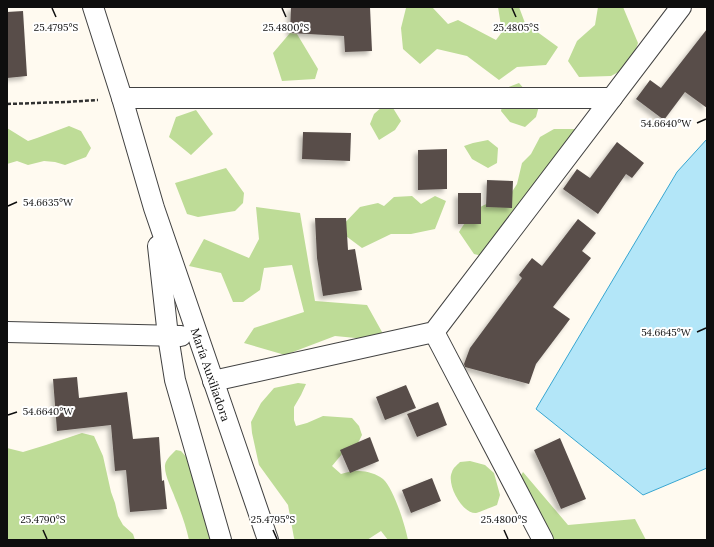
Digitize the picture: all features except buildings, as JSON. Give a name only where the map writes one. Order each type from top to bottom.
[{"type":"street","name":"María Auxiliadora","points":[[93,7],[122,98],[154,208],[268,540]]},
{"type":"street","points":[[213,381],[434,332],[681,7]]},
{"type":"street","points":[[122,98],[612,98]]},
{"type":"street","name":"María Auxiliadora","points":[[154,208],[168,336],[175,380],[221,540]]},
{"type":"street","points":[[7,332],[198,336]]},
{"type":"street","points":[[434,332],[543,540]]},
{"type":"path","points":[[7,104],[122,98]]},
{"type":"green space","points":[[432,7],[448,24],[458,20],[496,40],[502,32],[498,7],[519,7],[525,23],[558,47],[546,65],[517,67],[499,80],[467,56],[437,49],[420,64],[403,49],[401,28],[406,8]]},
{"type":"green space","points":[[598,7],[623,7],[638,43],[630,66],[611,76],[579,77],[568,61],[577,41],[595,25]]},
{"type":"green space","points":[[290,33],[297,34],[318,69],[315,79],[282,81],[273,53]]},
{"type":"green space","points":[[519,83],[539,106],[536,117],[525,127],[510,122],[501,111],[506,88]]},
{"type":"green space","points":[[383,106],[393,108],[401,121],[395,130],[379,140],[370,124],[374,114]]},
{"type":"green space","points":[[196,110],[213,134],[191,155],[169,137],[176,117]]},
{"type":"green space","points":[[69,126],[81,131],[91,148],[86,157],[65,165],[44,161],[28,165],[17,161],[7,164],[7,128],[28,141]]},
{"type":"green space","points":[[554,129],[575,129],[589,138],[482,256],[474,254],[459,232],[469,217],[479,208],[491,202],[508,198],[517,184],[522,163],[531,154],[540,137]]},
{"type":"green space","points":[[488,140],[498,148],[497,163],[488,168],[472,159],[464,146]]},
{"type":"green space","points":[[226,168],[244,193],[243,203],[235,211],[198,217],[187,214],[175,183]]},
{"type":"green space","points":[[412,196],[421,204],[435,196],[446,201],[435,229],[411,234],[391,234],[362,248],[338,230],[360,207],[378,203],[384,206],[394,197]]},
{"type":"green space","points":[[256,207],[300,213],[315,301],[367,305],[387,341],[335,336],[285,355],[244,343],[254,328],[304,312],[292,265],[264,268],[260,290],[243,302],[233,302],[221,273],[189,266],[204,239],[249,258],[259,239]]},
{"type":"green space","points":[[298,383],[306,384],[294,407],[294,420],[296,426],[323,416],[352,418],[359,426],[362,435],[357,445],[342,454],[332,466],[341,474],[362,471],[381,477],[387,484],[395,499],[402,517],[408,540],[388,540],[381,531],[367,540],[295,540],[288,505],[259,465],[251,422],[261,403],[274,388]]},
{"type":"green space","points":[[82,433],[94,436],[103,456],[118,516],[123,525],[133,534],[135,540],[7,540],[7,448],[23,452]]},
{"type":"green space","points":[[176,450],[181,451],[189,460],[215,540],[189,540],[183,519],[168,482],[165,469],[165,465],[169,457]]},
{"type":"green space","points":[[470,461],[485,465],[494,473],[500,495],[497,505],[476,513],[466,509],[461,504],[453,491],[451,484],[451,477],[454,468],[460,462]]},
{"type":"green space","points":[[523,472],[568,525],[635,519],[646,540],[535,540],[510,494]]},
{"type":"water","points":[[707,139],[707,468],[643,495],[536,409],[677,172]]}]
